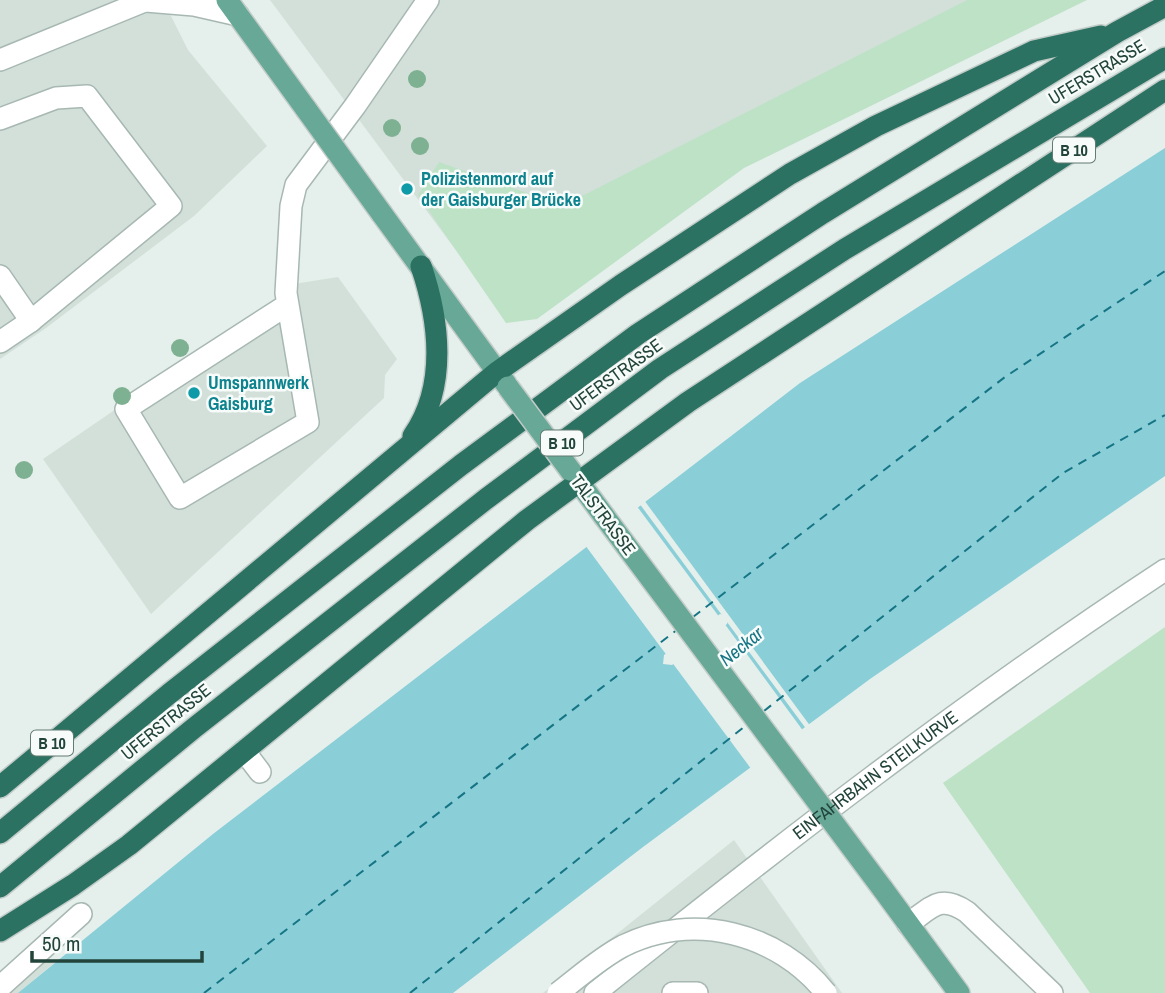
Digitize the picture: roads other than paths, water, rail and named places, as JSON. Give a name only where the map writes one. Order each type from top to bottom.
[{"type":"highway","name":"UFERSTRASSE","points":[[0,833],[169,694],[461,465],[638,334],[823,213],[1117,32],[1165,6]]},
{"type":"highway","name":"B 10","points":[[0,787],[406,446],[503,379],[721,218],[790,174],[876,126],[1034,51],[1117,32]]},
{"type":"highway","name":"UFERSTRASSE","points":[[0,887],[194,728],[486,499],[660,369],[845,249],[1165,58]]},
{"type":"highway","name":"B 10","points":[[0,931],[73,885],[129,845],[516,528],[688,402],[1165,90]]},
{"type":"highway","name":"B 10","points":[[406,446],[420,427],[426,411],[437,359],[433,305],[421,266]]},
{"type":"main road","name":"TALSTRASSE","points":[[232,8],[958,993]]},
{"type":"street","points":[[0,60],[146,0],[232,8]]},
{"type":"street","points":[[287,305],[126,410],[180,498],[308,422],[286,293],[291,206],[296,185],[355,106],[428,0]]},
{"type":"street","points":[[0,119],[56,98],[87,96],[171,206],[31,321],[0,342]]},
{"type":"street","points":[[0,276],[31,321]]},
{"type":"street","name":"EINFAHRBAHN STEILKURVE","points":[[596,993],[713,899],[935,729],[1165,570]]},
{"type":"street","points":[[244,751],[260,772]]},
{"type":"street","points":[[908,924],[940,902],[954,904],[967,912],[1052,993]]},
{"type":"street","points":[[0,987],[80,914]]},
{"type":"street","points":[[558,993],[622,946],[655,935],[694,929],[731,933],[767,945],[802,966],[826,993]]},
{"type":"street","points":[[673,993],[697,993]]},
{"type":"water","name":"Neckar","points":[[1165,148],[1165,476],[870,679],[643,847],[453,993],[18,993],[213,834],[800,383]],"holes":[[[720,614],[729,616],[727,624],[672,665],[663,664],[664,655]]]},
{"type":"place","name":"Polizistenmord auf der Gaisburger Brücke","points":[[407,189]]},
{"type":"place","name":"Umspannwerk Gaisburg","points":[[194,393]]}]
